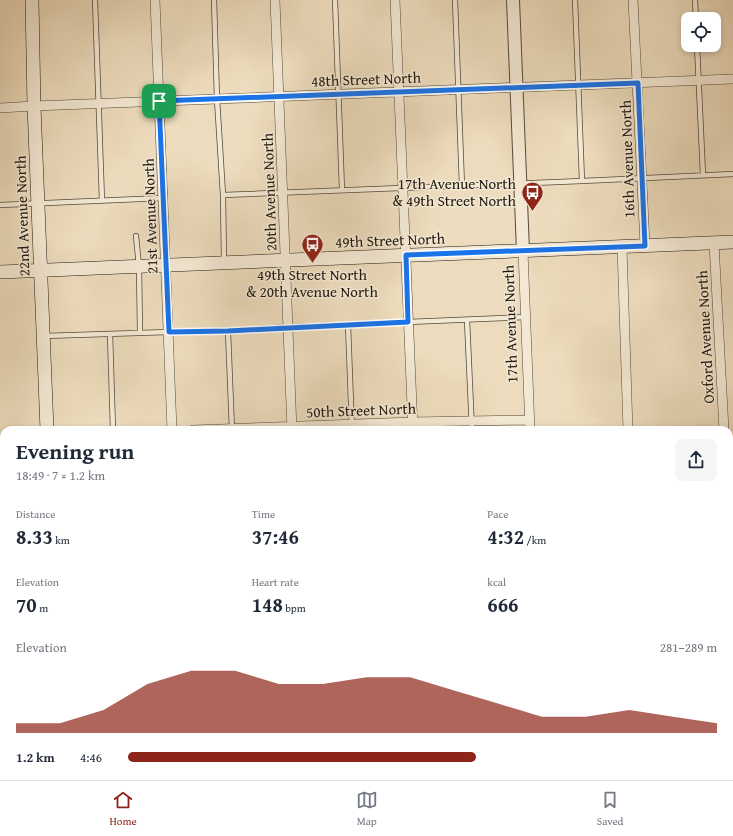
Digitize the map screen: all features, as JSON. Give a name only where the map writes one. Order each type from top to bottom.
[{"type":"main road","name":"22nd Avenue North","points":[[32,0],[34,106],[47,426]]},
{"type":"main road","name":"49th Street North","points":[[0,272],[733,242]]},
{"type":"street","name":"21st Avenue North","points":[[155,0],[172,426]]},
{"type":"street","name":"20th Avenue North","points":[[275,0],[292,426]]},
{"type":"street","points":[[395,0],[412,426]]},
{"type":"street","name":"17th Avenue North","points":[[513,0],[530,426]]},
{"type":"street","name":"16th Avenue North","points":[[633,0],[645,246]]},
{"type":"street","name":"48th Street North","points":[[0,108],[733,79]]},
{"type":"street","name":"Oxford Avenue North","points":[[714,243],[724,426]]},
{"type":"street","points":[[622,246],[628,426]]},
{"type":"street","name":"50th Street North","points":[[412,426],[471,426],[530,420]]},
{"type":"lane","points":[[95,0],[102,201]]},
{"type":"lane","points":[[214,0],[224,263]]},
{"type":"lane","points":[[335,0],[342,190]]},
{"type":"lane","points":[[455,0],[462,186]]},
{"type":"lane","points":[[575,0],[582,181]]},
{"type":"lane","points":[[696,0],[696,12]]},
{"type":"lane","points":[[698,52],[703,175]]},
{"type":"lane","points":[[222,195],[733,174]]},
{"type":"lane","points":[[0,205],[163,198]]},
{"type":"lane","points":[[136,236],[139,266],[140,333]]},
{"type":"lane","points":[[43,336],[228,331],[288,327],[348,326],[408,322],[526,318]]},
{"type":"lane","points":[[467,320],[471,426]]},
{"type":"lane","points":[[348,326],[352,426]]},
{"type":"lane","points":[[228,331],[232,426]]},
{"type":"lane","points":[[110,334],[113,426]]},
{"type":"place","name":"17th Avenue North & 49th Street North","points":[[532,212]]},
{"type":"place","name":"49th Street North & 20th Avenue North","points":[[312,264]]},
{"type":"route","points":[[638,83],[645,246],[406,255],[408,322],[348,326],[169,332],[159,101],[638,83]]}]
